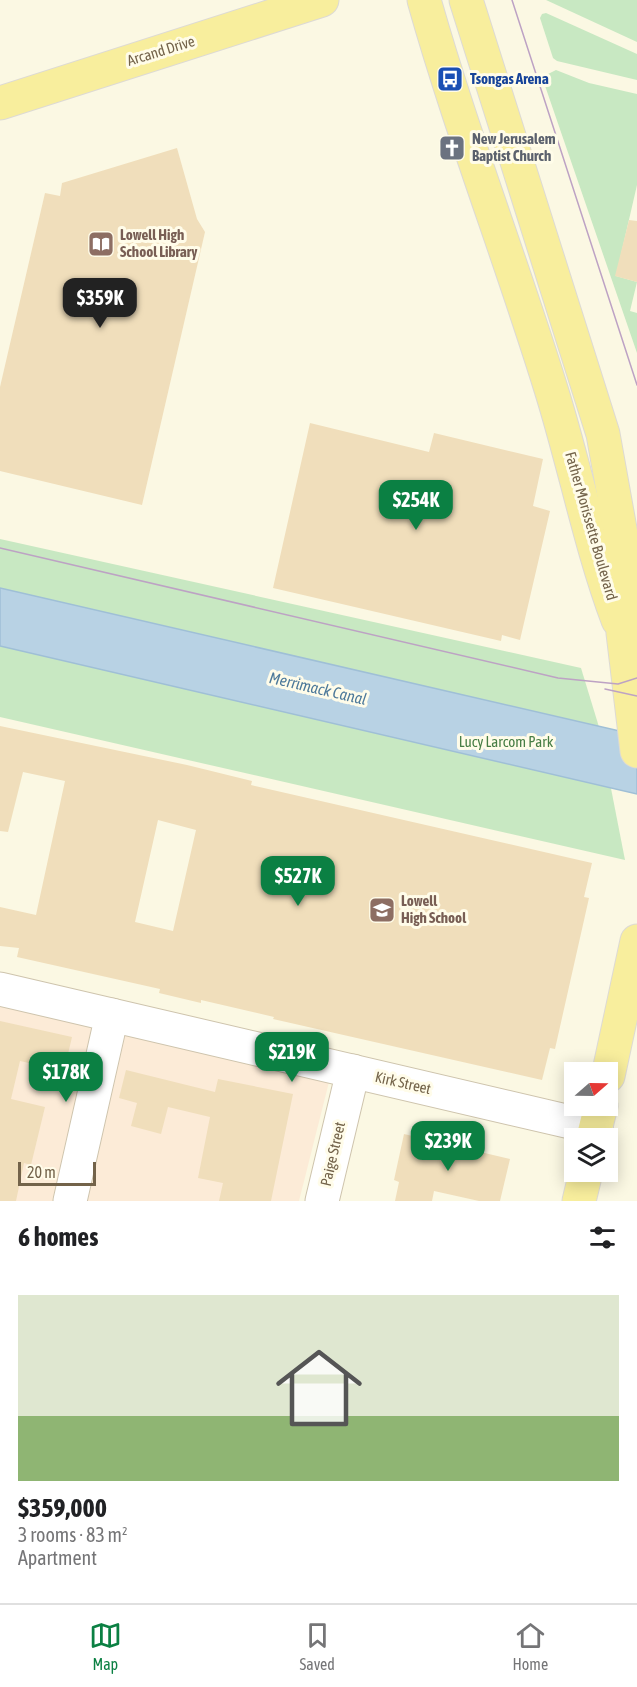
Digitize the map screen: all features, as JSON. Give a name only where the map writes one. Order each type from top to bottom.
[{"type":"main road","name":"Arcand Drive","points":[[0,103],[322,0]]},
{"type":"main road","name":"Father Morissette Boulevard","points":[[424,0],[451,89],[551,387],[600,569],[623,633]]},
{"type":"main road","name":"Father Morissette Boulevard","points":[[466,0],[603,434],[627,568],[623,633]]},
{"type":"main road","points":[[623,633],[632,674],[635,740]]},
{"type":"main road","points":[[611,1062],[637,941]]},
{"type":"main road","points":[[579,1201],[584,1182]]},
{"type":"street","name":"Kirk Street","points":[[0,989],[353,1071],[597,1124]]},
{"type":"street","points":[[70,1201],[112,1015]]},
{"type":"street","name":"Paige Street","points":[[322,1201],[353,1071]]},
{"type":"shaded area","points":[[0,1005],[329,1082],[299,1201],[0,1201]]},
{"type":"green space","points":[[546,0],[637,0],[637,42]]},
{"type":"green space","points":[[546,13],[637,54],[637,80],[557,61],[553,58],[540,18]]},
{"type":"green space","points":[[556,70],[589,83],[637,94],[637,185],[616,276],[637,282],[630,311],[637,313],[637,353],[542,77]]},
{"type":"green space","name":"Lucy Larcom Park","points":[[0,539],[581,668],[599,727],[625,860],[0,717]]},
{"type":"water","name":"Merrimack Canal","points":[[0,588],[637,735],[637,794],[0,646]]},
{"type":"building","points":[[177,148],[197,219],[205,232],[142,505],[0,471],[0,387],[45,193],[60,196],[62,183]]},
{"type":"building","points":[[629,220],[637,221],[637,282],[615,276]]},
{"type":"building","points":[[310,423],[429,452],[434,433],[543,459],[533,506],[550,511],[520,640],[502,635],[501,641],[273,588]]},
{"type":"building","name":"Lowell High School","points":[[0,726],[187,765],[252,781],[251,785],[592,863],[584,897],[589,898],[555,1049],[550,1048],[542,1080],[273,1019],[274,1017],[201,1000],[201,1003],[159,993],[160,989],[17,957],[19,948],[0,946],[0,907],[36,915],[65,781],[23,772],[8,832],[0,831]],"holes":[[[158,820],[196,830],[173,931],[135,922]]]},
{"type":"building","points":[[0,1021],[72,1037],[64,1071],[20,1061],[11,1099],[45,1107],[31,1165],[24,1163],[16,1201],[0,1201]]},
{"type":"building","points":[[126,1070],[215,1092],[218,1079],[293,1094],[271,1201],[219,1201],[223,1183],[198,1178],[210,1117],[168,1107],[161,1134],[131,1126],[137,1103],[119,1098]]},
{"type":"building","points":[[404,1134],[510,1159],[500,1201],[479,1201],[434,1191],[432,1201],[395,1201],[399,1182],[394,1180]]},
{"type":"tram line","points":[[512,0],[637,385]]},
{"type":"tram line","points":[[0,548],[558,678],[618,684],[637,678]]},
{"type":"tram line","points":[[605,689],[637,696]]},
{"type":"place","name":"Tsongas Arena","points":[[450,79]]},
{"type":"place","name":"New Jerusalem Baptist Church","points":[[452,148]]},
{"type":"place","name":"Lowell High School Library","points":[[101,244]]},
{"type":"place","name":"Lowell High School","points":[[382,910]]}]
